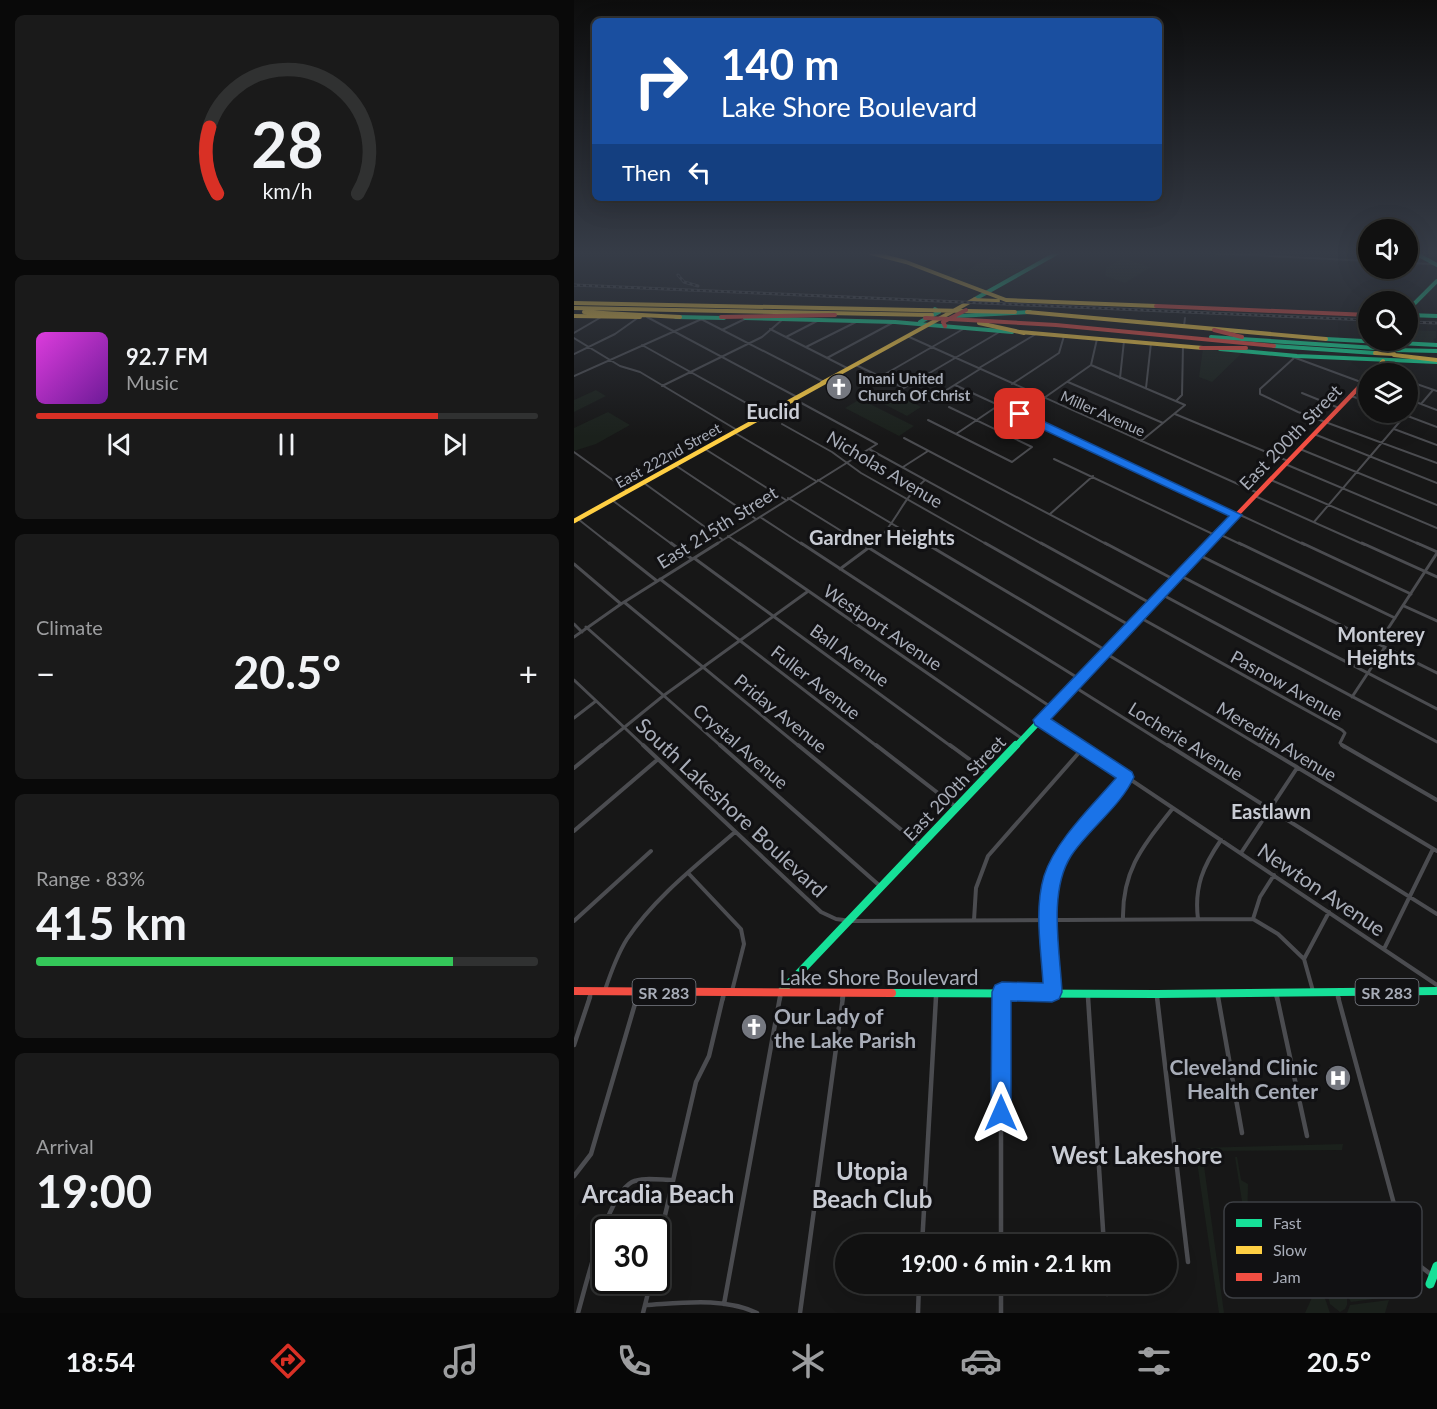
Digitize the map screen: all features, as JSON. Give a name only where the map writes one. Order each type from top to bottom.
[{"type":"main road","points":[[619,314],[639,317],[680,317]]},
{"type":"main road","points":[[623,314],[700,319],[801,314]]},
{"type":"main road","points":[[867,314],[1032,320],[1311,345]]},
{"type":"main road","points":[[885,314],[1037,324],[1283,348],[1374,354]]},
{"type":"main road","points":[[915,323],[934,314]]},
{"type":"main road","points":[[721,317],[739,320],[747,318],[915,323],[928,320],[936,314]]},
{"type":"main road","name":"East 222nd Street","points":[[576,520],[907,336],[929,317],[951,318],[955,314]]},
{"type":"main road","points":[[958,314],[951,318],[943,322],[958,314]]},
{"type":"main road","points":[[951,318],[1000,314]]},
{"type":"main road","points":[[1055,314],[1271,336],[1358,340]]},
{"type":"main road","points":[[1418,315],[1436,316]]},
{"type":"main road","points":[[951,318],[966,328],[1293,357],[1394,352],[1436,353]]},
{"type":"main road","points":[[951,318],[1024,333]]},
{"type":"main road","points":[[1214,330],[1243,337],[1374,354]]},
{"type":"main road","points":[[1201,348],[1283,348]]},
{"type":"main road","points":[[1418,349],[1436,353]]},
{"type":"main road","points":[[1394,352],[1436,353]]},
{"type":"main road","points":[[1398,363],[1436,353]]},
{"type":"main road","points":[[1374,354],[1375,363]]},
{"type":"main road","name":"East 200th Street","points":[[781,992],[920,844],[1358,390]]},
{"type":"main road","name":"Lake Shore Boulevard","points":[[574,991],[1156,994],[1436,991]]},
{"type":"main road","points":[[1430,1284],[1436,1266]]},
{"type":"street","points":[[574,333],[600,314]]},
{"type":"street","points":[[574,354],[615,334],[639,317]]},
{"type":"street","points":[[647,317],[795,398]]},
{"type":"street","points":[[1184,326],[1185,318]]},
{"type":"street","points":[[574,376],[700,319],[824,382]]},
{"type":"street","points":[[722,330],[739,320]]},
{"type":"street","points":[[662,386],[766,334],[779,320]]},
{"type":"street","points":[[786,337],[819,320]]},
{"type":"street","points":[[806,347],[853,321]]},
{"type":"street","points":[[827,358],[895,322]]},
{"type":"street","points":[[877,323],[885,326]]},
{"type":"street","points":[[880,377],[966,328]]},
{"type":"street","points":[[770,329],[848,369]]},
{"type":"street","points":[[856,365],[904,388],[1001,331]]},
{"type":"street","points":[[929,401],[1036,334]]},
{"type":"street","name":"Miller Avenue","points":[[907,336],[1436,577]]},
{"type":"street","points":[[1012,384],[1060,352],[1064,336]]},
{"type":"street","name":"Meredith Avenue","points":[[574,338],[620,366],[640,372],[1435,850]]},
{"type":"street","points":[[1044,398],[1090,365],[1097,339]]},
{"type":"street","points":[[1120,378],[1124,341]]},
{"type":"street","points":[[1146,388],[1151,343]]},
{"type":"street","points":[[642,345],[766,414]]},
{"type":"street","points":[[1176,401],[1182,395],[1183,346]]},
{"type":"street","points":[[1358,381],[1293,357],[1260,389],[1260,394],[1287,407],[1436,464]]},
{"type":"street","points":[[1090,365],[1184,405],[1141,441]]},
{"type":"street","points":[[1068,382],[1164,423]]},
{"type":"street","points":[[1418,384],[1435,390],[1421,404]]},
{"type":"street","points":[[955,385],[1411,594]]},
{"type":"street","points":[[1302,393],[1339,408]]},
{"type":"street","points":[[1351,396],[1358,398]]},
{"type":"street","name":"East 215th Street","points":[[574,637],[658,580],[877,444],[795,398]]},
{"type":"street","points":[[1418,403],[1436,410]]},
{"type":"street","points":[[956,434],[999,405]]},
{"type":"street","points":[[928,420],[1012,462],[1032,447],[949,407]]},
{"type":"street","points":[[1175,414],[1436,528]]},
{"type":"street","points":[[1418,418],[1436,427]]},
{"type":"street","points":[[1314,522],[1399,423]]},
{"type":"street","name":"Nicholas Avenue","points":[[782,424],[906,498],[1131,626]]},
{"type":"street","points":[[1394,429],[1436,445]]},
{"type":"street","points":[[1314,434],[1436,483]]},
{"type":"street","points":[[904,438],[1436,709]]},
{"type":"street","points":[[704,448],[1080,680]]},
{"type":"street","points":[[869,449],[1152,604]]},
{"type":"street","points":[[1300,449],[1436,505]]},
{"type":"street","points":[[903,467],[928,451]]},
{"type":"street","points":[[574,452],[628,491]]},
{"type":"street","points":[[1054,459],[1395,618]]},
{"type":"street","points":[[675,465],[840,569],[1052,708]]},
{"type":"street","points":[[1050,514],[1093,476]]},
{"type":"street","points":[[840,569],[879,540],[892,524],[906,498],[925,480]]},
{"type":"street","points":[[1270,480],[1436,552],[1378,644]]},
{"type":"street","points":[[644,482],[723,540]]},
{"type":"street","name":"Ball Avenue","points":[[612,500],[989,774]]},
{"type":"street","name":"Fuller Avenue","points":[[576,520],[740,641],[956,807]]},
{"type":"street","name":"Westport Avenue","points":[[728,536],[1023,739]]},
{"type":"street","points":[[1199,555],[1436,673]]},
{"type":"street","name":"Priday Avenue","points":[[574,564],[920,844]]},
{"type":"street","points":[[574,768],[663,696],[808,592]]},
{"type":"street","points":[[1161,594],[1436,742]]},
{"type":"street","points":[[1404,606],[1436,621]]},
{"type":"street","name":"Pasnow Avenue","points":[[1140,617],[1342,730],[1345,733],[1340,745],[1436,800]]},
{"type":"street","points":[[574,624],[582,632]]},
{"type":"street","name":"Crystal Avenue","points":[[586,627],[880,886]]},
{"type":"street","points":[[1352,697],[1385,647]]},
{"type":"street","name":"South Lakeshore Boulevard","points":[[574,680],[822,912],[846,922],[1253,920],[1278,934],[1304,959]]},
{"type":"street","name":"Locherie Avenue","points":[[1074,686],[1436,914]]},
{"type":"street","points":[[574,718],[596,700]]},
{"type":"street","name":"Newton Avenue","points":[[1041,720],[1436,984]]},
{"type":"street","points":[[974,920],[976,888],[988,856],[1083,748]]},
{"type":"street","points":[[574,831],[658,760]]},
{"type":"street","points":[[1241,853],[1297,768]]},
{"type":"street","points":[[1052,992],[1049,888],[1057,864],[1065,851],[1126,777]]},
{"type":"street","points":[[1123,919],[1123,889],[1132,861],[1172,808]]},
{"type":"street","points":[[605,990],[616,960],[628,938],[656,903],[736,832]]},
{"type":"street","points":[[1198,919],[1195,899],[1196,885],[1201,871],[1222,840]]},
{"type":"street","points":[[1384,949],[1435,850]]},
{"type":"street","points":[[574,921],[651,851]]},
{"type":"street","points":[[665,1216],[696,1082],[709,1056],[744,944],[741,929],[689,874]]},
{"type":"street","points":[[1253,920],[1260,897],[1274,875]]},
{"type":"street","points":[[1313,992],[1304,959],[1329,912]]},
{"type":"street","points":[[574,1046],[592,991]]},
{"type":"street","points":[[574,1176],[591,1154],[639,991]]},
{"type":"street","points":[[724,1304],[781,992]]},
{"type":"street","points":[[1001,1234],[1002,992]]},
{"type":"street","points":[[1088,992],[1103,1234]]},
{"type":"street","points":[[1276,992],[1307,1136]]},
{"type":"street","points":[[800,1313],[843,993]]},
{"type":"street","points":[[923,1234],[936,993]]},
{"type":"street","points":[[1217,993],[1242,1133]]},
{"type":"street","points":[[1337,993],[1393,1202]]},
{"type":"street","points":[[1156,994],[1188,1262]]},
{"type":"street","points":[[578,1313],[596,1247],[622,1189],[634,1180],[673,1180]]},
{"type":"street","points":[[1422,1268],[1433,1276]]},
{"type":"street","points":[[643,1313],[647,1294]]},
{"type":"street","points":[[918,1313],[919,1294]]},
{"type":"street","points":[[1001,1294],[1001,1313]]},
{"type":"street","points":[[645,1305],[724,1304],[757,1313]]},
{"type":"shaded area","points":[[1418,330],[1436,331],[1436,338],[1433,339],[1436,345],[1418,344]]},
{"type":"shaded area","points":[[1203,348],[1244,351],[1212,382],[1199,377]]},
{"type":"shaded area","points":[[596,390],[606,396],[574,412],[574,400]]},
{"type":"shaded area","points":[[898,395],[921,407],[907,416],[884,404]]},
{"type":"shaded area","points":[[860,399],[914,426],[899,436],[845,408]]},
{"type":"shaded area","points":[[608,412],[630,425],[596,444],[574,451],[574,428]]},
{"type":"shaded area","points":[[1343,1144],[1342,1150],[1202,1151],[1224,1313],[1219,1313],[1195,1148]]},
{"type":"shaded area","points":[[1235,1157],[1237,1157],[1241,1180],[1248,1184],[1248,1202],[1242,1202]]},
{"type":"shaded area","points":[[1312,1298],[1325,1298],[1330,1313],[1305,1313]]},
{"type":"shaded area","points":[[1328,1298],[1347,1298],[1345,1309],[1340,1312],[1330,1304]]},
{"type":"shaded area","points":[[1349,1298],[1381,1298],[1351,1302]]},
{"type":"shaded area","points":[[1389,1300],[1385,1313],[1347,1313],[1350,1305]]},
{"type":"railway","points":[[1239,314],[1358,320]]},
{"type":"railway","points":[[1418,322],[1437,323]]},
{"type":"traffic: fast","points":[[920,322],[935,314]]},
{"type":"traffic: fast","points":[[957,316],[989,314]]},
{"type":"traffic: fast","points":[[1418,315],[1437,316]]},
{"type":"traffic: fast","points":[[676,317],[724,318]]},
{"type":"traffic: fast","points":[[745,318],[895,322],[1012,332]]},
{"type":"traffic: fast","points":[[1211,337],[1358,347]]},
{"type":"traffic: fast","points":[[1326,339],[1437,345]]},
{"type":"traffic: fast","points":[[1274,346],[1375,353]]},
{"type":"traffic: fast","points":[[1220,349],[1297,356],[1437,362]]},
{"type":"traffic: fast","points":[[1418,351],[1437,351]]},
{"type":"traffic: fast","points":[[781,992],[1172,582]]},
{"type":"traffic: fast","points":[[892,993],[1157,994],[1437,991]]},
{"type":"traffic: fast","points":[[1430,1284],[1437,1266]]},
{"type":"traffic: slow","points":[[628,314],[680,317]]},
{"type":"traffic: slow","points":[[895,314],[932,315]]},
{"type":"traffic: slow","points":[[574,521],[947,314]]},
{"type":"traffic: slow","points":[[1055,314],[1251,334],[1326,339]]},
{"type":"traffic: slow","points":[[574,316],[640,317]]},
{"type":"traffic: slow","points":[[979,323],[1024,333]]},
{"type":"traffic: slow","points":[[1020,332],[1203,348]]},
{"type":"traffic: slow","points":[[1375,353],[1394,354]]},
{"type":"traffic: slow","points":[[1394,355],[1437,360]]},
{"type":"traffic: jam","points":[[945,326],[943,322],[958,314]]},
{"type":"traffic: jam","points":[[1352,314],[1358,315]]},
{"type":"traffic: jam","points":[[721,317],[835,315]]},
{"type":"traffic: jam","points":[[925,318],[950,319]]},
{"type":"traffic: jam","points":[[950,319],[1056,325],[1274,346]]},
{"type":"traffic: jam","points":[[1214,330],[1242,337]]},
{"type":"traffic: jam","points":[[1201,348],[1246,348]]},
{"type":"traffic: jam","points":[[1172,582],[1358,388]]},
{"type":"traffic: jam","points":[[574,991],[892,993]]},
{"type":"place","name":"Imani United Church Of Christ","points":[[839,387]]},
{"type":"place","name":"Our Lady of the Lake Parish","points":[[754,1027]]},
{"type":"place","name":"Cleveland Clinic Health Center","points":[[1338,1078]]},
{"type":"district","name":"Euclid","points":[[773,411]]},
{"type":"district","name":"Gardner Heights","points":[[882,537]]},
{"type":"district","name":"Monterey Heights","points":[[1381,646]]},
{"type":"district","name":"Eastlawn","points":[[1271,811]]},
{"type":"district","name":"West Lakeshore","points":[[1137,1154]]},
{"type":"district","name":"Utopia Beach Club","points":[[872,1184]]},
{"type":"district","name":"Arcadia Beach","points":[[658,1193]]},
{"type":"route","points":[[1001,1113],[1002,992],[1052,992],[1048,903],[1052,876],[1065,851],[1126,777],[1041,720],[1236,515],[1020,414]]}]
